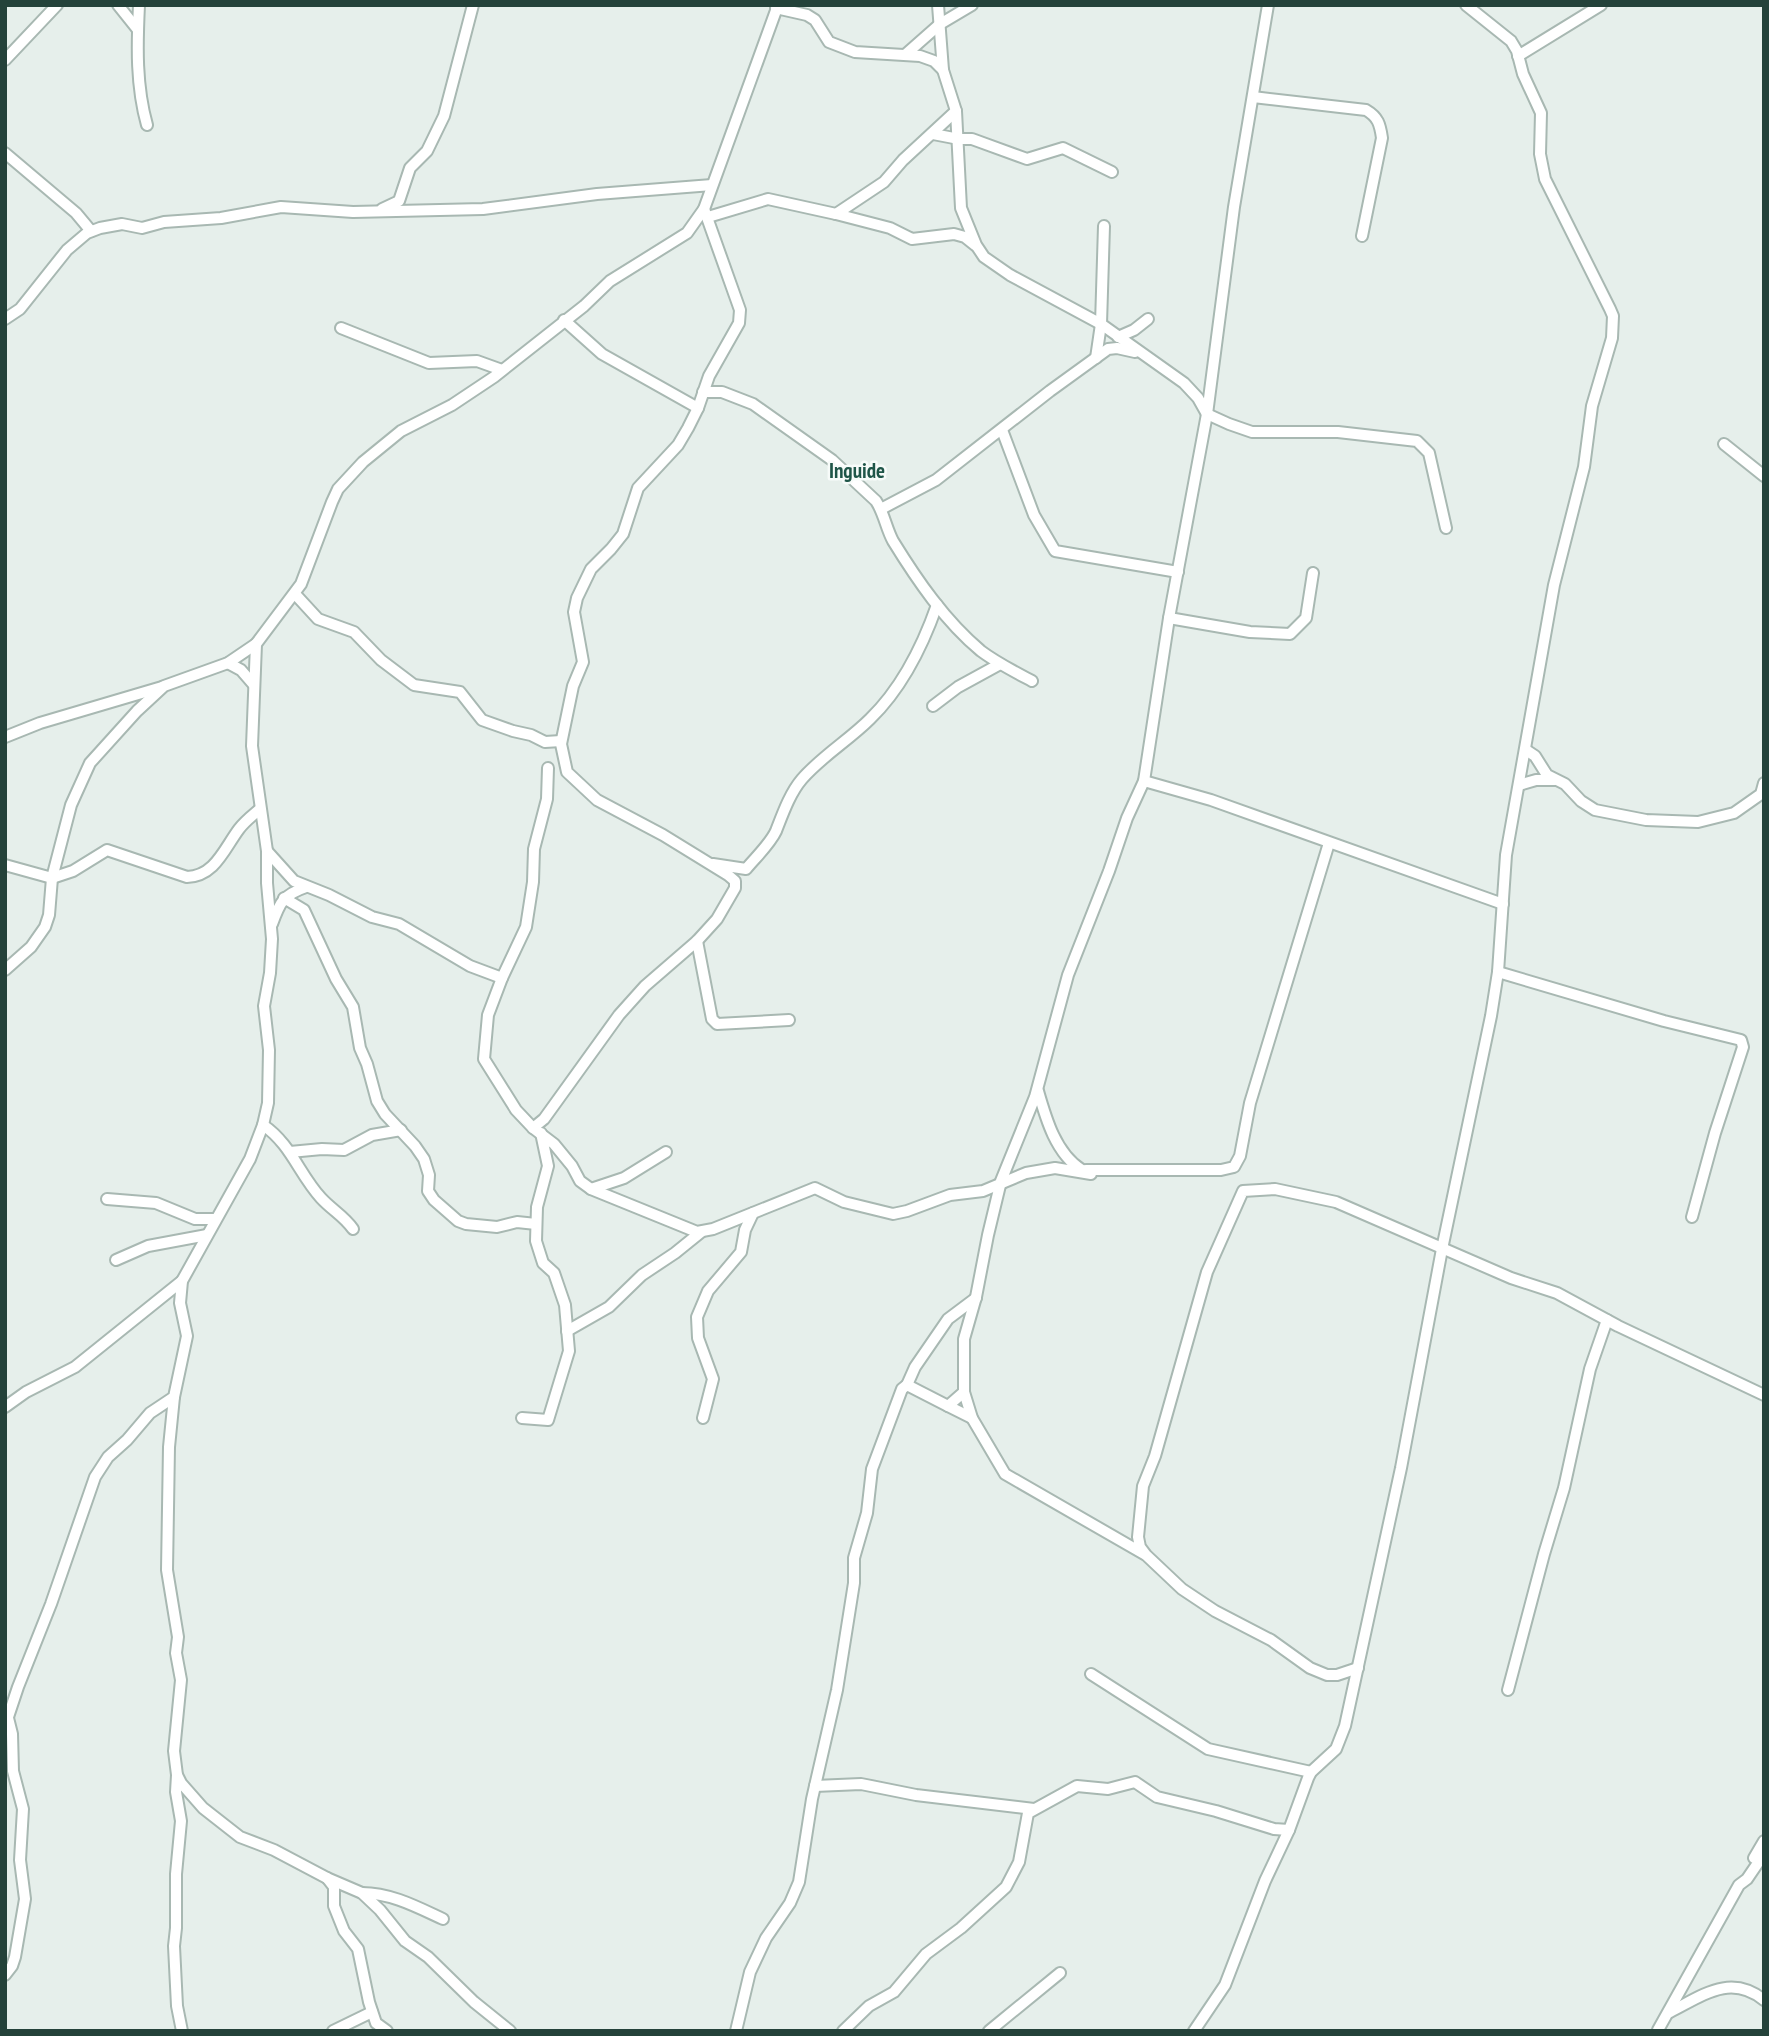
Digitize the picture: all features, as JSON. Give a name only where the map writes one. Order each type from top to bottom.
[{"type":"street","points":[[5,60],[57,5]]},
{"type":"street","points":[[118,5],[138,30]]},
{"type":"street","points":[[139,5],[139,79],[141,105],[147,125]]},
{"type":"street","points":[[375,211],[399,201],[410,168],[427,151],[444,116],[473,5]]},
{"type":"street","points":[[938,5],[943,70],[956,111],[961,208],[975,245]]},
{"type":"street","points":[[906,54],[940,24],[972,5]]},
{"type":"street","points":[[1146,1555],[1005,1474],[972,1418],[964,1392],[964,1339],[1002,1181],[1037,1089],[1068,975],[1127,818],[1144,781],[1169,618],[1208,414],[1234,207],[1268,5]]},
{"type":"street","points":[[1194,2031],[1225,1985],[1311,1772],[1336,1749],[1340,1741],[1401,1468],[1442,1249],[1491,1016],[1498,972],[1506,855],[1554,585],[1584,467],[1592,406],[1612,338],[1613,320],[1610,309],[1545,179],[1540,154],[1541,113],[1518,56],[1511,41],[1466,5]]},
{"type":"street","points":[[1518,56],[1601,5]]},
{"type":"street","points":[[522,1418],[546,1421],[550,1416],[568,1359],[565,1305],[554,1273],[545,1265],[536,1241],[539,1194],[548,1169],[537,1131],[619,1015],[645,986],[697,941],[717,919],[735,888],[733,879],[663,835],[597,800],[567,772],[561,741],[573,686],[583,662],[574,612],[577,598],[591,569],[623,534],[638,488],[678,444],[698,408],[717,361],[740,316],[706,213],[712,184],[777,7],[807,15],[815,20],[829,42],[855,52],[906,54],[934,61],[943,70]]},
{"type":"street","points":[[1253,97],[1366,110],[1375,116],[1380,124],[1382,138],[1362,236]]},
{"type":"street","points":[[836,214],[884,181],[898,164],[956,111]]},
{"type":"street","points":[[933,134],[972,139],[1027,159],[1063,148],[1112,172]]},
{"type":"street","points":[[5,153],[92,231]]},
{"type":"street","points":[[5,319],[20,309],[67,250],[92,231],[122,224],[142,228],[164,222],[221,218],[281,206],[353,212],[483,209],[597,194],[712,184]]},
{"type":"street","points":[[5,737],[40,723],[164,686],[228,663],[256,645],[305,577],[332,502],[351,473],[374,451],[401,431],[464,398],[626,270],[681,238],[706,213],[768,199],[890,228],[912,239],[954,234],[965,237],[984,257],[1010,275],[1101,324],[1184,383],[1208,414],[1252,432],[1338,432],[1417,441],[1430,453],[1446,528]]},
{"type":"street","points":[[1096,358],[1101,324],[1104,226]]},
{"type":"street","points":[[1118,337],[1134,330],[1148,319]]},
{"type":"street","points":[[564,320],[602,354],[698,408]]},
{"type":"street","points":[[341,328],[429,363],[477,361],[502,370]]},
{"type":"street","points":[[881,509],[936,480],[1108,349],[1117,348],[1142,354]]},
{"type":"street","points":[[703,392],[722,392],[752,404],[832,460],[870,495],[881,509],[887,530],[937,605],[979,649],[1032,681]]},
{"type":"street","points":[[1003,430],[1034,515],[1055,551],[1178,572]]},
{"type":"street","points":[[1724,444],[1764,477]]},
{"type":"street","points":[[1169,618],[1250,632],[1290,634],[1306,618],[1313,573]]},
{"type":"street","points":[[295,594],[318,619],[354,632],[381,660],[414,685],[460,692],[482,720],[545,742],[561,741]]},
{"type":"street","points":[[708,864],[746,869],[775,833],[805,775],[841,746],[879,709],[919,651],[937,605]]},
{"type":"street","points":[[182,2031],[177,2006],[174,1946],[181,1821],[176,1792],[174,1735],[181,1681],[176,1659],[178,1631],[172,1604],[167,1546],[169,1447],[174,1397],[187,1336],[180,1303],[182,1281],[250,1159],[263,1125],[269,1089],[264,1006],[270,973],[271,927],[267,851],[252,746],[256,645]]},
{"type":"street","points":[[228,663],[241,670],[254,685]]},
{"type":"street","points":[[933,706],[958,687],[1000,664]]},
{"type":"street","points":[[5,970],[41,936],[49,915],[52,878],[71,805],[90,763],[137,711],[164,686]]},
{"type":"street","points":[[1526,750],[1535,756],[1547,775],[1558,780],[1595,810],[1646,820],[1698,822],[1734,813],[1761,793],[1764,783]]},
{"type":"street","points":[[548,768],[547,799],[534,849],[533,882],[526,927],[488,1015],[483,1054],[506,1096],[568,1160],[580,1181],[591,1189],[682,1227],[701,1232]]},
{"type":"street","points":[[1519,785],[1535,780],[1558,780]]},
{"type":"street","points":[[1144,781],[1211,800],[1503,904]]},
{"type":"street","points":[[5,865],[52,878],[73,871],[107,850],[187,877],[200,875],[215,863],[239,829],[260,809]]},
{"type":"street","points":[[1083,1170],[1221,1170],[1234,1167],[1240,1156],[1250,1103],[1329,843]]},
{"type":"street","points":[[267,851],[289,878],[372,917],[399,925],[470,966],[502,978]]},
{"type":"street","points":[[271,927],[284,898],[289,893],[306,887]]},
{"type":"street","points":[[284,898],[304,910],[356,1015],[360,1048],[377,1101],[424,1159],[429,1175],[430,1195],[458,1221],[490,1227],[517,1223],[536,1224]]},
{"type":"street","points":[[697,941],[712,1019],[717,1024],[789,1020]]},
{"type":"street","points":[[1498,972],[1664,1021],[1741,1040],[1743,1046],[1692,1217]]},
{"type":"street","points":[[567,1331],[609,1307],[642,1275],[701,1232],[816,1188],[844,1202],[886,1213],[900,1213],[950,1195],[983,1191],[1026,1173],[1055,1168],[1091,1174],[1072,1163],[1062,1151],[1037,1089]]},
{"type":"street","points":[[263,1125],[284,1143],[298,1168],[323,1201],[341,1213],[353,1229]]},
{"type":"street","points":[[290,1152],[344,1150],[372,1135],[401,1130]]},
{"type":"street","points":[[591,1189],[624,1178],[666,1152]]},
{"type":"street","points":[[1358,1668],[1337,1675],[1327,1675],[1310,1668],[1271,1640],[1215,1611],[1182,1590],[1146,1555],[1138,1542],[1144,1482],[1156,1455],[1207,1272],[1242,1191],[1275,1189],[1327,1200],[1511,1278],[1557,1293],[1607,1320],[1764,1395]]},
{"type":"street","points":[[107,1199],[156,1203],[195,1219],[215,1219]]},
{"type":"street","points":[[703,1418],[713,1379],[698,1338],[697,1317],[708,1291],[741,1252],[745,1230],[753,1213]]},
{"type":"street","points":[[116,1261],[148,1245],[206,1235]]},
{"type":"street","points":[[5,1407],[26,1392],[75,1367],[182,1281]]},
{"type":"street","points":[[736,2031],[750,1972],[772,1927],[789,1903],[799,1882],[815,1786],[837,1690],[854,1583],[854,1558],[867,1513],[872,1469],[902,1389],[907,1385],[915,1367],[948,1319],[976,1297]]},
{"type":"street","points":[[1508,1690],[1564,1488],[1594,1355],[1607,1320]]},
{"type":"street","points":[[907,1385],[972,1418]]},
{"type":"street","points":[[948,1406],[964,1392]]},
{"type":"street","points":[[5,1975],[15,1957],[25,1899],[20,1860],[23,1809],[13,1771],[12,1734],[7,1722],[95,1477],[108,1457],[150,1413],[174,1397]]},
{"type":"street","points":[[1091,1674],[1208,1749],[1311,1772]]},
{"type":"street","points":[[177,1775],[203,1808],[240,1837],[274,1850],[362,1893],[409,1945],[428,1957],[474,2002],[510,2031]]},
{"type":"street","points":[[844,2031],[869,2006],[894,1992],[926,1954],[961,1928],[1009,1884],[1019,1862],[1027,1818],[1034,1809],[1077,1786],[1108,1789],[1135,1782],[1157,1797],[1216,1811],[1266,1827],[1289,1830]]},
{"type":"street","points":[[815,1786],[861,1784],[916,1796],[1034,1809]]},
{"type":"street","points":[[1658,2030],[1764,1841]]},
{"type":"street","points":[[1739,1885],[1747,1879],[1764,1854]]},
{"type":"street","points":[[327,1878],[334,1887],[334,1906],[344,1931],[358,1949],[372,2012],[378,2026],[387,2031]]},
{"type":"street","points":[[362,1893],[378,1893],[443,1919]]},
{"type":"street","points":[[989,2031],[1060,1973]]},
{"type":"street","points":[[1670,2012],[1714,1990],[1733,1987],[1746,1988],[1764,2000]]},
{"type":"street","points":[[333,2031],[372,2012]]},
{"type":"district","name":"Inguide","points":[[857,470]]}]
